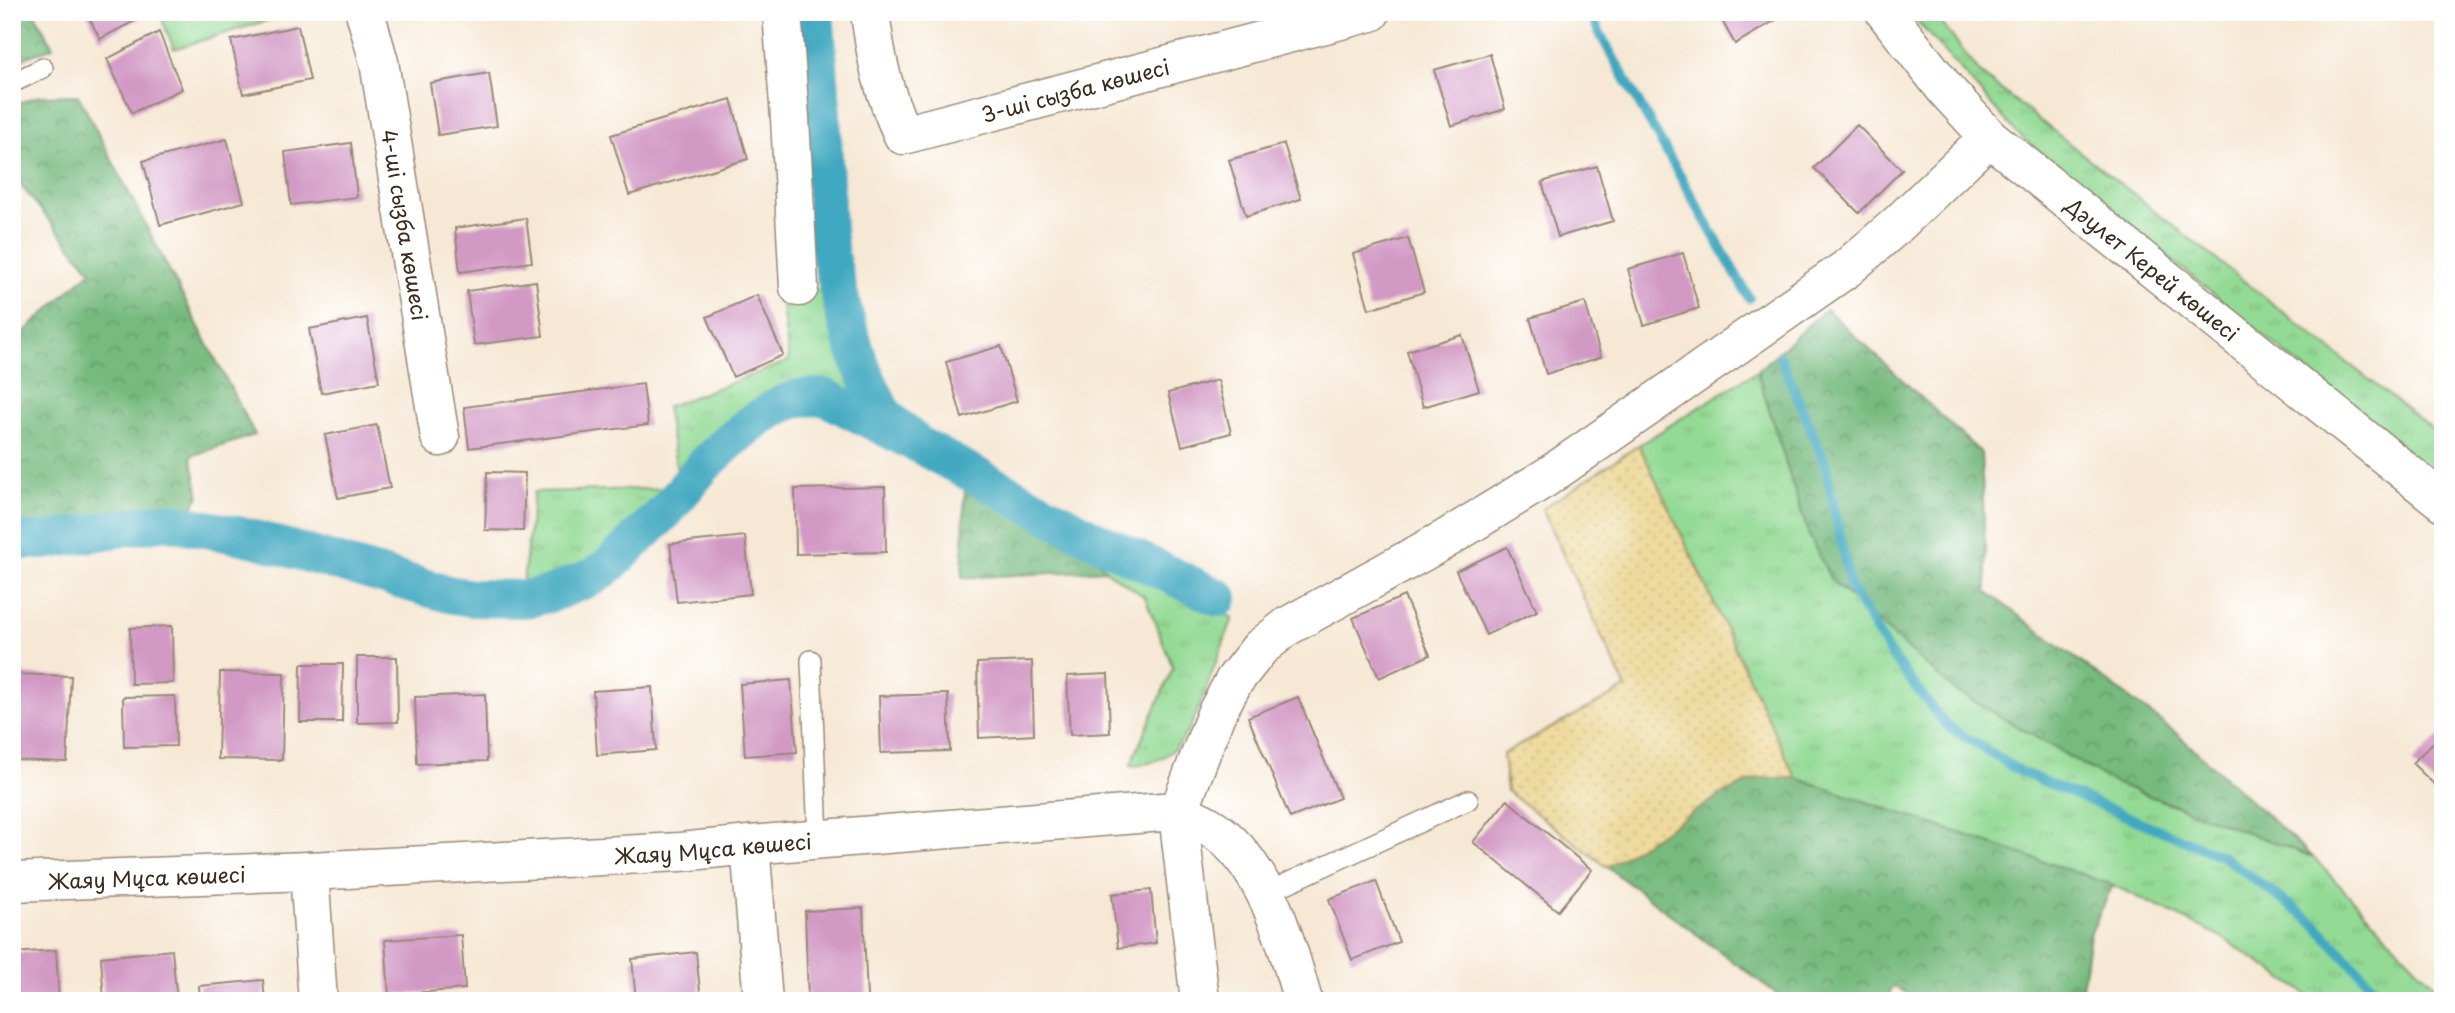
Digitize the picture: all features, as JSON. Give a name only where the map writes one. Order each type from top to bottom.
[{"type":"street","name":"4-ші сызба көшесі","points":[[365,12],[379,62],[440,437]]},
{"type":"street","points":[[782,12],[799,288]]},
{"type":"street","name":"3-ші сызба көшесі","points":[[870,12],[883,88],[903,135],[1371,12]]},
{"type":"street","name":"Дәулет Керей көшесі","points":[[1885,12],[1946,90],[1989,137],[2443,502]]},
{"type":"street","points":[[1200,1001],[1178,813],[1216,714],[1234,681],[1260,648],[1288,625],[1444,540],[1547,477],[1846,269],[1896,226],[1989,137]]},
{"type":"street","name":"Жаяу Мұса көшесі","points":[[12,882],[309,872],[680,852],[818,839],[1178,813],[1222,836],[1256,875],[1285,935],[1303,1001]]},
{"type":"street","points":[[750,845],[763,1001]]},
{"type":"street","points":[[309,872],[318,1001]]},
{"type":"lane","points":[[12,83],[43,68]]},
{"type":"lane","points":[[811,660],[818,839]]},
{"type":"lane","points":[[1266,893],[1468,800]]},
{"type":"green space","points":[[12,12],[34,12],[53,47],[12,63]]},
{"type":"green space","points":[[159,12],[295,12],[174,49]]},
{"type":"green space","points":[[1909,12],[1933,12],[1981,74],[2443,438],[2443,483],[2016,132]]},
{"type":"green space","points":[[78,95],[255,435],[191,456],[199,496],[175,537],[12,551],[12,429],[15,427],[12,343],[91,271],[12,175],[12,105],[39,96]]},
{"type":"green space","points":[[825,289],[856,376],[858,404],[840,392],[824,388],[807,389],[772,402],[727,436],[680,488],[666,407],[789,361],[781,297]]},
{"type":"green space","points":[[1826,309],[1981,453],[1987,592],[2176,733],[2313,857],[2115,783],[1953,689],[1831,580],[1808,533],[1757,371]]},
{"type":"green space","points":[[1757,371],[1808,533],[1831,580],[1953,689],[2115,783],[2313,857],[2443,995],[2443,1001],[2317,1001],[2220,936],[2113,885],[1796,778],[1639,445]]},
{"type":"green space","points":[[965,484],[1093,552],[1105,570],[962,578]]},
{"type":"green space","points":[[680,488],[635,533],[596,564],[566,579],[522,590],[534,492]]},
{"type":"green space","points":[[1093,552],[1233,618],[1201,701],[1182,740],[1161,758],[1147,764],[1130,766],[1173,668],[1145,597],[1105,570]]},
{"type":"green space","points":[[1758,778],[1796,778],[2113,885],[2090,934],[2080,1001],[1922,1001],[1893,986],[1886,1001],[1786,1001],[1607,867],[1722,794]]},
{"type":"sand","points":[[1639,445],[1796,778],[1758,778],[1722,794],[1607,867],[1507,791],[1503,754],[1626,688],[1542,509]]},
{"type":"building","points":[[86,12],[152,12],[100,39]]},
{"type":"building","points":[[1717,12],[1789,12],[1735,44]]},
{"type":"building","points":[[298,26],[310,80],[243,94],[231,40]]},
{"type":"building","points":[[159,32],[182,89],[132,113],[107,59]]},
{"type":"building","points":[[1490,54],[1505,109],[1451,126],[1434,70]]},
{"type":"building","points":[[489,73],[497,126],[438,135],[430,83]]},
{"type":"building","points":[[731,99],[748,159],[629,195],[611,135]]},
{"type":"building","points":[[1857,125],[1902,170],[1859,213],[1814,168]]},
{"type":"building","points":[[227,139],[244,202],[160,225],[143,161]]},
{"type":"building","points":[[351,143],[357,197],[291,205],[285,152]]},
{"type":"building","points":[[1284,144],[1301,199],[1246,216],[1229,160]]},
{"type":"building","points":[[1597,166],[1613,221],[1558,237],[1542,182]]},
{"type":"building","points":[[526,218],[532,262],[460,272],[455,228]]},
{"type":"building","points":[[1408,238],[1424,292],[1369,309],[1353,254]]},
{"type":"building","points":[[1683,253],[1699,308],[1644,325],[1628,269]]},
{"type":"building","points":[[536,281],[543,336],[474,345],[467,291]]},
{"type":"building","points":[[757,295],[783,355],[733,377],[707,317]]},
{"type":"building","points":[[1585,302],[1601,357],[1546,374],[1530,318]]},
{"type":"building","points":[[367,318],[379,382],[321,393],[309,329]]},
{"type":"building","points":[[1462,335],[1479,390],[1423,407],[1407,351]]},
{"type":"building","points":[[1001,346],[1017,401],[962,418],[946,362]]},
{"type":"building","points":[[1218,380],[1231,433],[1182,446],[1168,393]]},
{"type":"building","points":[[643,384],[648,425],[469,448],[464,407]]},
{"type":"building","points":[[377,425],[390,488],[338,498],[325,435]]},
{"type":"building","points":[[487,472],[525,473],[523,531],[485,530]]},
{"type":"building","points":[[885,487],[886,552],[796,554],[795,489]]},
{"type":"building","points":[[745,536],[751,594],[677,602],[670,544]]},
{"type":"building","points":[[1507,547],[1537,611],[1486,635],[1456,571]]},
{"type":"building","points":[[1404,596],[1430,655],[1379,678],[1353,618]]},
{"type":"building","points":[[172,626],[173,683],[131,684],[130,628]]},
{"type":"building","points":[[357,657],[397,657],[398,722],[357,723]]},
{"type":"building","points":[[1032,661],[1034,735],[979,738],[977,663]]},
{"type":"building","points":[[301,664],[343,664],[342,722],[300,722]]},
{"type":"building","points":[[220,672],[284,673],[282,760],[218,759]]},
{"type":"building","points":[[12,674],[71,676],[67,762],[12,760]]},
{"type":"building","points":[[1108,674],[1110,733],[1070,735],[1067,676]]},
{"type":"building","points":[[791,680],[797,752],[745,756],[740,684]]},
{"type":"building","points":[[652,687],[656,750],[597,755],[593,691]]},
{"type":"building","points":[[485,694],[487,761],[417,764],[415,697]]},
{"type":"building","points":[[948,694],[950,751],[881,753],[879,696]]},
{"type":"building","points":[[175,696],[176,746],[124,747],[123,697]]},
{"type":"building","points":[[1298,697],[1340,798],[1290,818],[1248,717]]},
{"type":"building","points":[[2443,733],[2443,793],[2412,763]]},
{"type":"building","points":[[1507,800],[1592,870],[1558,911],[1473,842]]},
{"type":"building","points":[[1376,881],[1399,942],[1352,960],[1329,899]]},
{"type":"building","points":[[1151,890],[1156,943],[1118,948],[1112,894]]},
{"type":"building","points":[[863,908],[867,998],[808,1000],[805,911]]},
{"type":"building","points":[[461,935],[465,989],[389,995],[385,940]]},
{"type":"building","points":[[56,950],[59,1001],[12,1001],[12,953]]},
{"type":"building","points":[[172,950],[177,1001],[104,1001],[101,957]]},
{"type":"building","points":[[696,952],[701,1001],[636,1001],[632,959]]},
{"type":"building","points":[[263,980],[265,1001],[200,1001],[199,986]]},
{"type":"waterway","points":[[815,12],[830,255],[860,364],[882,411],[919,445],[1092,538],[1219,598]]},
{"type":"waterway","points":[[1590,12],[1749,298]]},
{"type":"waterway","points":[[1780,356],[1825,463],[1850,586],[1890,654],[1946,725],[2021,772],[2224,857],[2315,924],[2386,1001]]},
{"type":"waterway","points":[[12,541],[43,541],[166,521],[252,538],[448,594],[471,598],[526,599],[550,594],[595,576],[666,511],[704,465],[731,440],[781,405],[799,398],[825,397],[919,445]]}]
